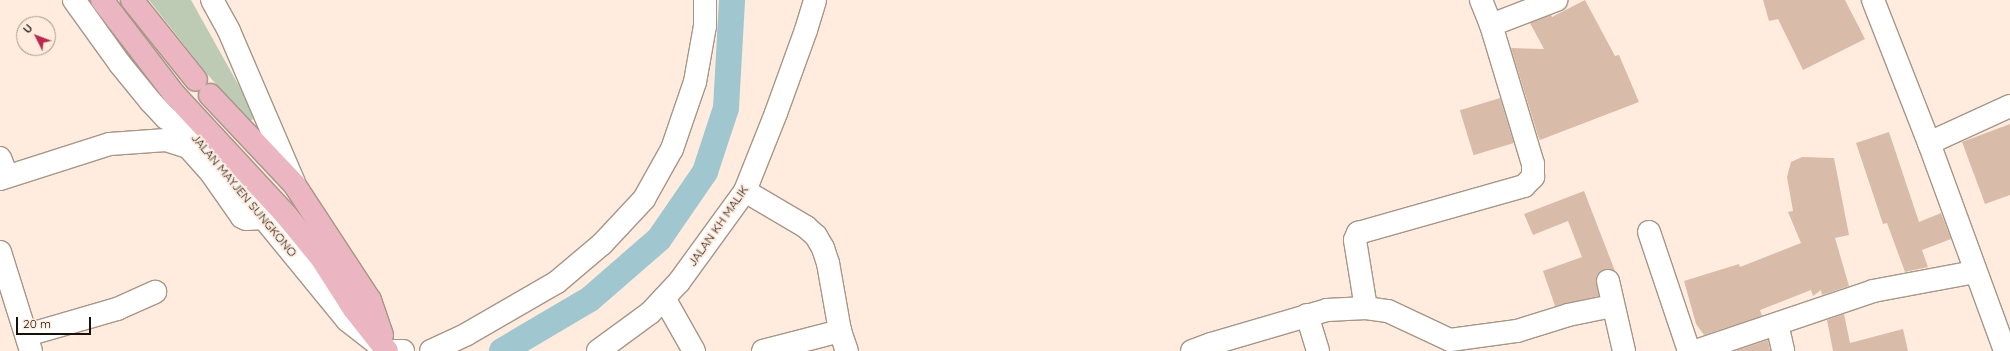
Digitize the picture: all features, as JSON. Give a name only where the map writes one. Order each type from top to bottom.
[{"type":"main road","points":[[102,0],[174,94],[286,215],[322,259],[354,309],[388,351]]},
{"type":"main road","points":[[132,0],[203,87],[294,184],[370,300],[388,351]]},
{"type":"street","name":"JALAN MAYJEN SUNGKONO","points":[[74,0],[120,64],[151,102],[166,118],[194,133],[348,320],[360,332],[388,351]]},
{"type":"street","points":[[212,0],[229,31],[294,184]]},
{"type":"street","points":[[431,351],[467,334],[557,282],[602,244],[644,199],[672,150],[695,82],[705,26],[705,0]]},
{"type":"street","name":"JALAN KH MALIK","points":[[598,351],[650,313],[679,282],[745,191],[776,114],[815,0]]},
{"type":"street","points":[[1366,308],[1355,240],[1358,233],[1524,186],[1533,177],[1533,164],[1491,25],[1481,0]]},
{"type":"street","points":[[1491,25],[1556,0]]},
{"type":"street","points":[[1873,0],[1929,143],[2005,351]]},
{"type":"street","points":[[1929,143],[2010,106]]},
{"type":"street","points":[[2,171],[110,144],[166,140],[188,148],[209,170],[242,217],[246,219],[264,218]]},
{"type":"street","points":[[745,191],[806,227],[816,236],[823,248],[828,262],[843,341],[763,351]]},
{"type":"street","points":[[1649,232],[1689,351]]},
{"type":"street","points":[[0,252],[29,343],[117,309],[155,292]]},
{"type":"street","points":[[1696,351],[1873,290],[1975,272]]},
{"type":"street","points":[[1608,281],[1612,306],[1624,351]]},
{"type":"street","points":[[664,298],[694,351]]},
{"type":"street","points":[[1206,349],[1327,310],[1366,308],[1388,310],[1450,340],[1517,331],[1568,315],[1612,306]]},
{"type":"street","points":[[1307,316],[1318,351]]},
{"type":"street","points":[[1777,324],[1783,351]]},
{"type":"street","points":[[388,351],[403,351]]},
{"type":"green space","points":[[149,0],[191,0],[253,111],[255,118],[250,121],[245,118],[203,69]]},
{"type":"building","points":[[1585,0],[1615,56],[1619,55],[1639,102],[1540,140],[1511,48],[1544,49],[1530,23],[1551,15],[1552,17]]},
{"type":"building","points":[[1763,0],[1845,0],[1865,39],[1803,70],[1778,19],[1769,21]]},
{"type":"building","points":[[1500,98],[1514,143],[1474,155],[1460,110]]},
{"type":"building","points":[[2010,124],[2010,195],[1985,204],[1962,142]]},
{"type":"building","points":[[1889,132],[1919,222],[1941,213],[1951,239],[1922,250],[1928,267],[1905,272],[1887,223],[1883,224],[1856,143]]},
{"type":"building","points":[[1802,157],[1834,158],[1849,235],[1835,238],[1849,286],[1822,295],[1821,290],[1813,296],[1811,290],[1760,310],[1762,316],[1704,335],[1696,324],[1684,281],[1739,264],[1740,267],[1801,243],[1788,212],[1793,211],[1787,177],[1791,162]]},
{"type":"building","points":[[1584,191],[1615,271],[1606,269],[1599,272],[1596,277],[1596,283],[1599,296],[1555,306],[1543,271],[1582,257],[1568,221],[1533,235],[1524,214]]},
{"type":"building","points":[[1844,314],[1850,343],[1903,329],[1908,351],[1833,351],[1827,320]]},
{"type":"building","points":[[1768,340],[1770,351],[1735,351]]},
{"type":"waterway","points":[[502,351],[590,299],[659,239],[705,172],[726,108],[732,0]]}]
